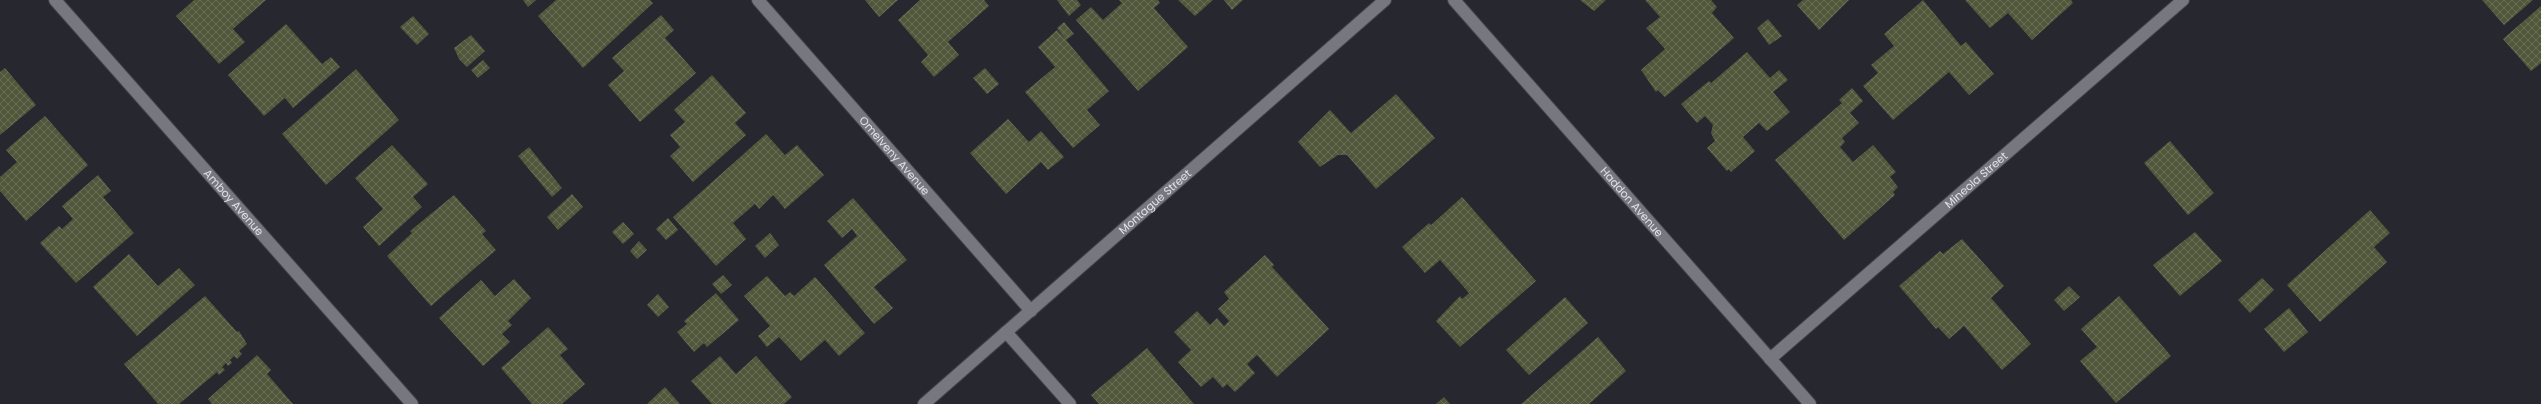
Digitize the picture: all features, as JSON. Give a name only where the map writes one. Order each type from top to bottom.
[{"type":"street","name":"Amboy Avenue","points":[[55,0],[412,404]]},
{"type":"street","name":"Omelveny Avenue","points":[[758,0],[1031,311]]},
{"type":"street","name":"Montague Street","points":[[924,404],[1385,0]]},
{"type":"street","name":"Haddon Avenue","points":[[1454,0],[1810,404]]},
{"type":"street","name":"Mineola Street","points":[[1770,358],[2183,0]]},
{"type":"street","points":[[1006,332],[1070,404]]},
{"type":"building","points":[[194,0],[266,0],[233,29],[245,42],[219,64],[176,16]]},
{"type":"building","points":[[523,0],[536,0],[528,7]]},
{"type":"building","points":[[556,0],[650,0],[653,3],[583,68],[538,16]]},
{"type":"building","points":[[865,0],[898,0],[879,17]]},
{"type":"building","points":[[920,0],[984,0],[989,6],[948,42],[959,55],[934,77],[921,62],[928,55],[898,20]]},
{"type":"building","points":[[1057,0],[1077,0],[1081,5],[1069,16]]},
{"type":"building","points":[[1119,0],[1158,0],[1160,3],[1154,8],[1188,47],[1138,91],[1076,20],[1091,7],[1103,20],[1122,3]]},
{"type":"building","points":[[1178,0],[1213,0],[1195,16]]},
{"type":"building","points":[[1224,0],[1243,0],[1232,10]]},
{"type":"building","points":[[1580,0],[1606,0],[1594,11]]},
{"type":"building","points":[[1645,0],[1711,0],[1717,7],[1712,13],[1734,38],[1665,97],[1658,90],[1656,92],[1641,70],[1665,49],[1646,28],[1660,17]]},
{"type":"building","points":[[1803,0],[1849,0],[1819,30],[1797,5]]},
{"type":"building","points":[[1923,0],[1961,46],[1966,42],[1994,74],[1969,95],[1949,72],[1893,120],[1863,86],[1878,73],[1871,65],[1894,46],[1884,34]]},
{"type":"building","points":[[1965,0],[2071,0],[2073,3],[2032,40],[2008,13],[1990,28]]},
{"type":"building","points":[[2482,0],[2533,0],[2504,25]]},
{"type":"building","points":[[2541,6],[2541,63],[2531,71],[2503,39]]},
{"type":"building","points":[[661,15],[674,30],[665,38],[696,73],[640,122],[608,85],[624,71],[612,58]]},
{"type":"building","points":[[413,16],[429,34],[417,45],[400,27]]},
{"type":"building","points":[[1768,19],[1782,36],[1769,45],[1757,28]]},
{"type":"building","points":[[1064,22],[1074,34],[1066,40],[1109,91],[1087,110],[1100,125],[1073,148],[1025,92],[1055,67],[1038,47],[1057,30],[1065,39],[1057,28]]},
{"type":"building","points":[[286,24],[322,64],[331,57],[340,67],[293,108],[285,98],[264,116],[228,75]]},
{"type":"building","points":[[471,35],[485,51],[467,67],[459,59],[454,48]]},
{"type":"building","points":[[1747,52],[1770,78],[1779,70],[1788,80],[1773,92],[1790,112],[1767,131],[1759,123],[1743,137],[1755,151],[1731,172],[1729,169],[1727,171],[1707,148],[1715,141],[1711,133],[1713,125],[1705,116],[1697,123],[1681,104],[1709,81],[1711,83]]},
{"type":"building","points":[[483,60],[490,68],[478,78],[471,70]]},
{"type":"building","points":[[5,68],[36,105],[0,135],[0,72]]},
{"type":"building","points":[[985,68],[999,84],[987,94],[973,78]]},
{"type":"building","points":[[356,69],[399,120],[326,185],[282,134]]},
{"type":"building","points":[[712,75],[746,113],[735,123],[746,135],[693,182],[670,156],[680,147],[670,135],[685,122],[674,110]]},
{"type":"building","points":[[1852,88],[1863,101],[1850,113],[1859,123],[1842,138],[1845,142],[1840,147],[1853,162],[1873,145],[1896,172],[1890,177],[1898,187],[1893,192],[1895,195],[1844,240],[1775,160],[1842,103],[1839,100]]},
{"type":"building","points":[[1396,94],[1435,138],[1376,189],[1347,155],[1338,155],[1320,167],[1298,142],[1330,110],[1351,133]]},
{"type":"building","points":[[45,116],[88,165],[26,221],[0,191],[0,177],[17,162],[6,150]]},
{"type":"building","points":[[1008,119],[1029,142],[1041,131],[1064,157],[1048,170],[1041,162],[1006,194],[970,153]]},
{"type":"building","points":[[766,134],[785,155],[797,145],[824,175],[785,209],[773,195],[759,209],[755,204],[733,223],[746,239],[716,266],[673,217]]},
{"type":"building","points":[[2170,141],[2214,193],[2188,215],[2144,163]]},
{"type":"building","points":[[392,145],[428,184],[413,197],[422,207],[379,246],[363,227],[383,209],[355,178]]},
{"type":"building","points":[[529,147],[562,188],[552,197],[518,156]]},
{"type":"building","points":[[98,175],[111,191],[103,197],[134,233],[76,283],[40,243],[59,226],[62,229],[73,219],[62,206]]},
{"type":"building","points":[[572,194],[583,207],[558,230],[547,217]]},
{"type":"building","points":[[454,195],[486,231],[482,234],[496,250],[431,306],[387,256],[412,233],[410,231]]},
{"type":"building","points":[[1462,197],[1536,281],[1460,347],[1436,321],[1460,296],[1462,299],[1469,293],[1440,260],[1425,273],[1402,247],[1429,223],[1431,225]]},
{"type":"building","points":[[853,198],[907,260],[874,287],[893,308],[874,324],[824,265],[857,236],[852,229],[842,238],[827,221]]},
{"type":"building","points":[[2370,210],[2390,233],[2374,247],[2387,262],[2320,322],[2287,285]]},
{"type":"building","points":[[668,218],[678,230],[666,240],[656,229]]},
{"type":"building","points":[[623,222],[634,234],[623,244],[612,232]]},
{"type":"building","points":[[2195,232],[2222,261],[2180,296],[2153,265]]},
{"type":"building","points":[[770,233],[779,245],[765,258],[755,246]]},
{"type":"building","points":[[1962,239],[2004,286],[1991,298],[2031,344],[2002,370],[1964,326],[1949,339],[1938,327],[1936,329],[1899,286],[1940,251],[1943,254]]},
{"type":"building","points":[[639,241],[647,250],[637,259],[630,251]]},
{"type":"building","points":[[129,254],[158,286],[179,268],[195,285],[137,336],[93,287]]},
{"type":"building","points":[[1265,255],[1274,265],[1272,267],[1329,329],[1277,377],[1257,355],[1247,364],[1255,373],[1235,392],[1227,384],[1223,388],[1213,377],[1201,387],[1178,362],[1191,350],[1174,332],[1197,311],[1210,325],[1217,318],[1224,326],[1229,321],[1218,309],[1229,299],[1224,292]]},
{"type":"building","points":[[723,275],[732,285],[721,294],[712,284]]},
{"type":"building","points":[[767,276],[785,296],[790,292],[794,296],[815,277],[865,333],[839,356],[825,340],[801,361],[779,337],[767,347],[758,336],[770,326],[744,296]]},
{"type":"building","points":[[2262,278],[2274,290],[2250,313],[2238,300]]},
{"type":"building","points":[[514,279],[531,298],[508,321],[512,325],[502,334],[510,342],[483,366],[439,318],[481,280],[495,296]]},
{"type":"building","points":[[2069,286],[2080,297],[2064,311],[2054,300]]},
{"type":"building","points":[[716,293],[739,320],[707,347],[704,343],[694,352],[677,332],[687,324],[684,321]]},
{"type":"building","points":[[658,294],[669,307],[658,317],[647,305]]},
{"type":"building","points":[[205,296],[237,332],[239,331],[247,344],[239,351],[242,354],[237,359],[234,356],[230,360],[232,363],[228,366],[226,363],[222,367],[225,370],[219,375],[217,372],[179,404],[158,404],[124,364]]},
{"type":"building","points":[[2119,296],[2171,356],[2116,403],[2080,361],[2097,347],[2081,329]]},
{"type":"building","points":[[1565,297],[1588,323],[1529,375],[1506,350]]},
{"type":"building","points":[[2289,308],[2308,332],[2284,352],[2264,329]]},
{"type":"building","points":[[548,327],[568,349],[560,355],[585,384],[562,404],[532,404],[501,368]]},
{"type":"building","points":[[1598,337],[1626,371],[1589,404],[1521,404]]},
{"type":"building","points":[[1147,348],[1194,404],[1099,404],[1091,395]]},
{"type":"building","points":[[257,355],[271,370],[267,374],[293,404],[212,404],[208,399]]},
{"type":"building","points":[[720,356],[736,374],[756,356],[792,397],[784,404],[712,404],[691,381]]},
{"type":"building","points":[[665,387],[680,404],[647,404]]},
{"type":"building","points":[[1444,397],[1450,404],[1436,404]]}]
